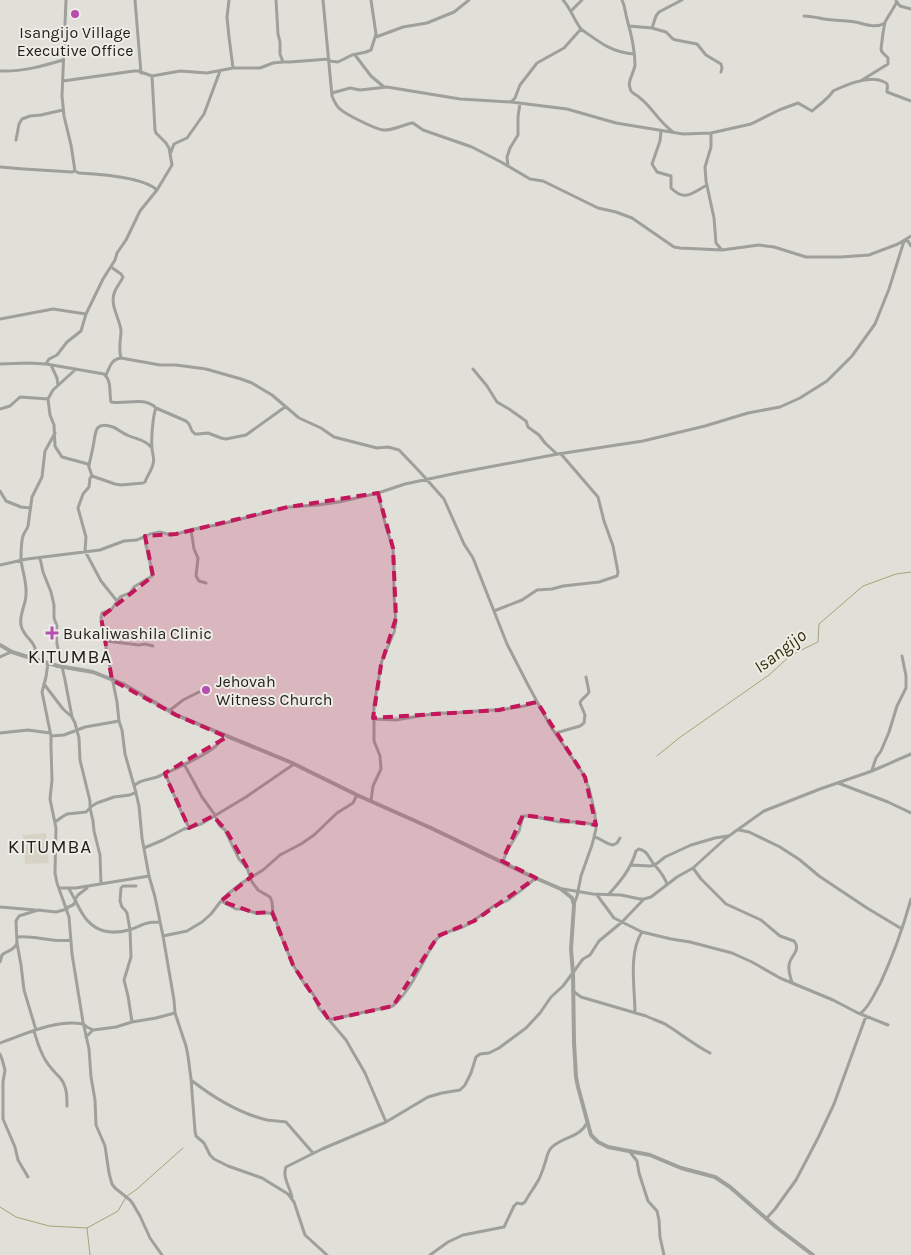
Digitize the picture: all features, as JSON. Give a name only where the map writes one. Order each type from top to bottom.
[{"type":"street","points":[[66,0],[62,96],[75,171]]},
{"type":"street","points":[[136,0],[141,73]]},
{"type":"street","points":[[229,0],[227,17],[234,68]]},
{"type":"street","points":[[276,0],[280,54],[283,62]]},
{"type":"street","points":[[323,0],[332,93],[334,102],[344,113],[381,129],[413,123],[423,130],[472,147],[530,179],[543,181],[598,208],[632,218],[674,247],[722,250],[759,245],[806,257],[841,257],[869,255],[904,241],[911,236]]},
{"type":"street","points":[[63,81],[134,71],[152,76],[180,72],[260,68],[273,63],[283,62],[329,60],[338,62],[371,50],[376,37],[371,0]]},
{"type":"street","points":[[376,37],[403,27],[427,24],[454,12],[469,0]]},
{"type":"street","points":[[564,0],[581,29],[615,51],[623,54],[634,54]]},
{"type":"street","points":[[571,11],[582,0]]},
{"type":"street","points":[[622,0],[634,54],[635,66],[629,80],[632,92],[673,132]]},
{"type":"street","points":[[652,28],[659,12],[682,0]]},
{"type":"street","points":[[332,93],[350,88],[360,90],[384,87],[460,99],[511,102],[567,109],[614,123],[683,134],[711,133],[751,124],[779,110],[798,104],[812,111],[830,96],[833,91],[859,81],[888,64],[888,58],[881,49],[886,22],[896,1],[902,7],[911,9]]},
{"type":"street","points":[[804,16],[853,22],[868,26],[881,25],[886,22]]},
{"type":"street","points":[[629,26],[652,28],[666,32],[673,39],[697,44],[706,55],[721,64],[722,72]]},
{"type":"street","points":[[511,102],[520,85],[537,63],[569,44],[581,29]]},
{"type":"street","points":[[355,55],[371,76],[384,87]]},
{"type":"street","points":[[0,71],[12,72],[64,60]]},
{"type":"street","points":[[171,152],[174,144],[189,137],[204,114],[220,71]]},
{"type":"street","points":[[46,364],[67,342],[81,331],[86,314],[103,279],[126,240],[140,211],[157,190],[172,165],[171,152],[155,130],[152,76]]},
{"type":"street","points":[[859,81],[875,80],[884,82],[887,84],[887,92],[911,102]]},
{"type":"street","points":[[508,166],[507,157],[518,135],[520,103]]},
{"type":"street","points":[[16,140],[19,124],[22,119],[63,110]]},
{"type":"street","points":[[661,130],[660,142],[652,164],[657,172],[670,175],[670,188],[682,196],[687,196],[707,185]]},
{"type":"street","points":[[711,133],[711,147],[705,168],[714,218],[716,243],[722,250]]},
{"type":"street","points":[[0,167],[75,171],[144,182],[157,190]]},
{"type":"street","points":[[904,241],[908,241],[911,246]]},
{"type":"street","points":[[0,565],[21,560],[100,550],[158,532],[173,535],[288,507],[325,504],[378,493],[427,479],[559,454],[643,441],[748,413],[780,407],[800,398],[827,381],[852,356],[875,324],[889,289],[904,241]]},
{"type":"street","points":[[111,267],[123,277],[115,290],[114,299],[114,311],[118,317],[121,331],[119,348],[121,358]]},
{"type":"street","points":[[0,319],[53,309],[86,314]]},
{"type":"street","points":[[285,407],[246,435],[226,439],[208,433],[195,434],[190,424],[186,421],[150,404],[141,402],[111,402],[106,375],[114,360],[121,358],[160,365],[200,368],[241,379],[272,395],[299,418],[322,428],[338,439],[377,448],[388,447],[399,450],[444,499],[472,558],[507,644],[536,702],[582,772],[591,793],[596,825],[574,905],[571,944],[576,1077],[591,1135],[598,1142],[608,1147],[650,1155],[681,1168],[715,1178],[730,1187],[785,1235],[813,1255]]},
{"type":"street","points":[[0,364],[46,364],[106,375]]},
{"type":"street","points":[[51,365],[58,385]]},
{"type":"street","points":[[76,369],[53,390],[48,399],[50,415],[54,425],[55,446],[62,457],[84,462],[89,466]]},
{"type":"street","points":[[472,369],[487,386],[496,402],[526,421],[528,427],[559,454],[598,497],[613,546],[618,572],[617,576],[599,582],[563,586],[552,590],[538,590],[522,600],[494,611]]},
{"type":"street","points":[[0,409],[10,406],[20,397],[48,399]]},
{"type":"street","points":[[92,476],[121,485],[143,484],[145,482],[153,465],[152,429],[156,408]]},
{"type":"street","points":[[117,600],[101,582],[85,551],[86,537],[78,508],[83,494],[90,487],[90,478],[92,476],[89,466],[94,446],[94,434],[99,427],[114,427],[126,435],[148,443],[152,447]]},
{"type":"street","points":[[34,659],[35,649],[26,636],[21,623],[21,614],[26,601],[26,582],[21,560],[23,536],[27,530],[34,493],[42,477],[45,452],[55,433]]},
{"type":"street","points":[[0,491],[6,501],[21,507],[30,508]]},
{"type":"street","points":[[371,801],[374,786],[381,769],[380,756],[374,742],[374,705],[381,665],[394,632],[396,618],[393,548],[378,493]]},
{"type":"street","points":[[191,530],[194,549],[198,558],[196,576],[199,580],[206,583]]},
{"type":"street","points":[[145,536],[152,576],[134,587],[130,593],[120,597],[111,610],[102,613],[102,628],[106,640],[125,757],[135,785],[139,806],[141,833],[163,936],[175,1003],[175,1013],[186,1046],[191,1079],[195,1134],[204,1144],[211,1157],[228,1166],[262,1178],[285,1191],[292,1198]]},
{"type":"street","points":[[40,558],[51,592],[54,618],[58,626],[56,632],[57,644],[72,717],[77,729],[80,760],[94,834],[100,855],[101,884]]},
{"type":"street","points":[[106,640],[154,646]]},
{"type":"street","points":[[0,645],[12,652],[34,659],[62,667],[93,672],[130,688],[169,712],[294,764],[536,878],[561,889],[597,895],[619,895],[644,899],[651,897],[667,884],[693,868],[729,836],[764,811],[872,771],[911,754]]},
{"type":"street","points":[[0,657],[12,652]]},
{"type":"street","points":[[872,771],[876,758],[889,732],[897,706],[906,688],[902,656]]},
{"type":"street","points":[[48,663],[42,692],[50,734],[52,765],[50,804],[55,822],[55,873],[69,917],[83,1024],[89,1047],[96,1125],[104,1146],[112,1184],[133,1204],[150,1238],[162,1255]]},
{"type":"street","points":[[556,733],[584,723],[585,715],[580,703],[589,692],[586,677]]},
{"type":"street","points":[[44,684],[72,717]]},
{"type":"street","points":[[169,712],[183,700],[199,692]]},
{"type":"street","points":[[374,719],[396,720],[437,713],[499,710],[536,702]]},
{"type":"street","points":[[0,733],[28,730],[64,735],[77,729],[118,721]]},
{"type":"street","points":[[135,785],[140,781],[153,778],[184,764],[213,748],[224,735]]},
{"type":"street","points":[[184,764],[215,816],[218,825],[226,832],[239,859],[246,868],[249,878],[258,890],[270,898],[278,929],[293,965],[313,994],[319,1008],[342,1034],[365,1073],[386,1122]]},
{"type":"street","points":[[144,848],[184,829],[201,824],[246,797],[294,764]]},
{"type":"street","points":[[165,773],[189,828]]},
{"type":"street","points":[[838,783],[911,813]]},
{"type":"street","points":[[55,822],[67,814],[84,813],[97,803],[136,792]]},
{"type":"street","points":[[163,936],[190,930],[208,918],[221,901],[236,887],[263,870],[280,855],[314,835],[338,813],[353,803],[357,795]]},
{"type":"street","points":[[502,862],[519,831],[523,816],[596,825]]},
{"type":"street","points":[[738,830],[749,832],[780,847],[800,860],[819,876],[902,929]]},
{"type":"street","points":[[631,865],[655,864],[685,848],[714,838],[729,836]]},
{"type":"street","points":[[594,837],[613,845],[620,838]]},
{"type":"street","points":[[607,896],[626,874],[636,851],[639,849],[646,851],[662,872],[667,884]]},
{"type":"street","points":[[693,868],[701,879],[726,904],[761,920],[780,936],[794,941],[797,949],[788,967],[792,983]]},
{"type":"street","points":[[59,888],[68,889],[91,886],[149,876]]},
{"type":"street","points":[[329,1020],[393,1006],[400,1000],[408,988],[438,936],[474,921],[492,907],[518,893],[536,878]]},
{"type":"street","points":[[0,907],[56,912],[73,905],[78,895],[91,886]]},
{"type":"street","points":[[132,1022],[124,980],[131,957],[130,930],[127,914],[121,906],[120,890],[123,886],[136,886]]},
{"type":"street","points":[[68,889],[84,917],[100,930],[113,932],[130,930],[148,923],[160,922]]},
{"type":"street","points":[[561,889],[572,898],[574,905]]},
{"type":"street","points":[[597,895],[613,917],[642,932],[732,953],[792,983],[888,1025]]},
{"type":"street","points":[[634,898],[637,902],[636,908]]},
{"type":"street","points":[[327,1255],[305,1236],[285,1177],[285,1169],[313,1153],[386,1122],[434,1095],[460,1090],[468,1079],[476,1057],[499,1048],[520,1033],[563,986],[583,959],[592,953],[600,941],[644,899]]},
{"type":"street","points":[[860,1014],[868,1007],[885,972],[902,929],[911,899]]},
{"type":"street","points":[[221,901],[236,909],[274,915]]},
{"type":"street","points":[[38,910],[18,916],[16,920],[16,937],[24,990],[35,1031],[45,1060],[61,1079],[66,1092],[67,1106]]},
{"type":"street","points":[[635,1013],[634,959],[636,942],[642,932]]},
{"type":"street","points":[[16,937],[71,940]]},
{"type":"street","points":[[0,962],[2,954],[13,950],[17,943]]},
{"type":"street","points":[[573,990],[581,997],[646,1016],[666,1025],[710,1053]]},
{"type":"street","points":[[0,1043],[48,1026],[70,1023],[83,1024],[93,1030],[116,1027],[175,1013]]},
{"type":"street","points":[[766,1219],[796,1180],[818,1138],[834,1104],[866,1016]]},
{"type":"street","points":[[86,1037],[93,1030]]},
{"type":"street","points":[[0,1054],[5,1070],[3,1082],[3,1119],[15,1147],[18,1160],[28,1177]]},
{"type":"street","points":[[191,1079],[209,1094],[232,1107],[266,1119],[286,1122],[313,1153]]},
{"type":"street","points":[[430,1255],[462,1235],[504,1227],[514,1206],[517,1203],[522,1204],[526,1202],[541,1175],[550,1149],[582,1131],[587,1124]]},
{"type":"street","points":[[630,1152],[637,1161],[648,1201],[657,1211],[664,1255]]},
{"type":"highlighted area","points":[[378,493],[393,548],[396,618],[381,665],[373,718],[499,710],[537,702],[585,777],[596,825],[523,815],[502,861],[536,878],[474,921],[438,936],[393,1006],[329,1020],[293,965],[272,912],[255,913],[221,901],[252,876],[226,830],[213,816],[189,828],[167,779],[165,773],[227,737],[176,715],[112,680],[101,617],[153,576],[145,536],[176,534],[288,507]]},
{"type":"shaded area","points":[[46,833],[49,863],[25,864],[23,835]]},
{"type":"waterway","name":"Isangijo","points":[[657,756],[679,738],[769,675],[791,655],[818,642],[819,624],[863,586],[896,574],[911,572]]},
{"type":"waterway","points":[[87,1228],[118,1211],[126,1197],[183,1148]]},
{"type":"waterway","points":[[0,1207],[16,1217],[49,1226],[87,1228],[90,1255]]},
{"type":"place","name":"Isangijo Village Executive Office","points":[[75,14]]},
{"type":"place","name":"Bukaliwashila Clinic","points":[[52,633]]},
{"type":"place","name":"Jehovah Witness Church","points":[[206,690]]},
{"type":"district","name":"KITUMBA","points":[[70,657]]},
{"type":"district","name":"KITUMBA","points":[[50,847]]}]
